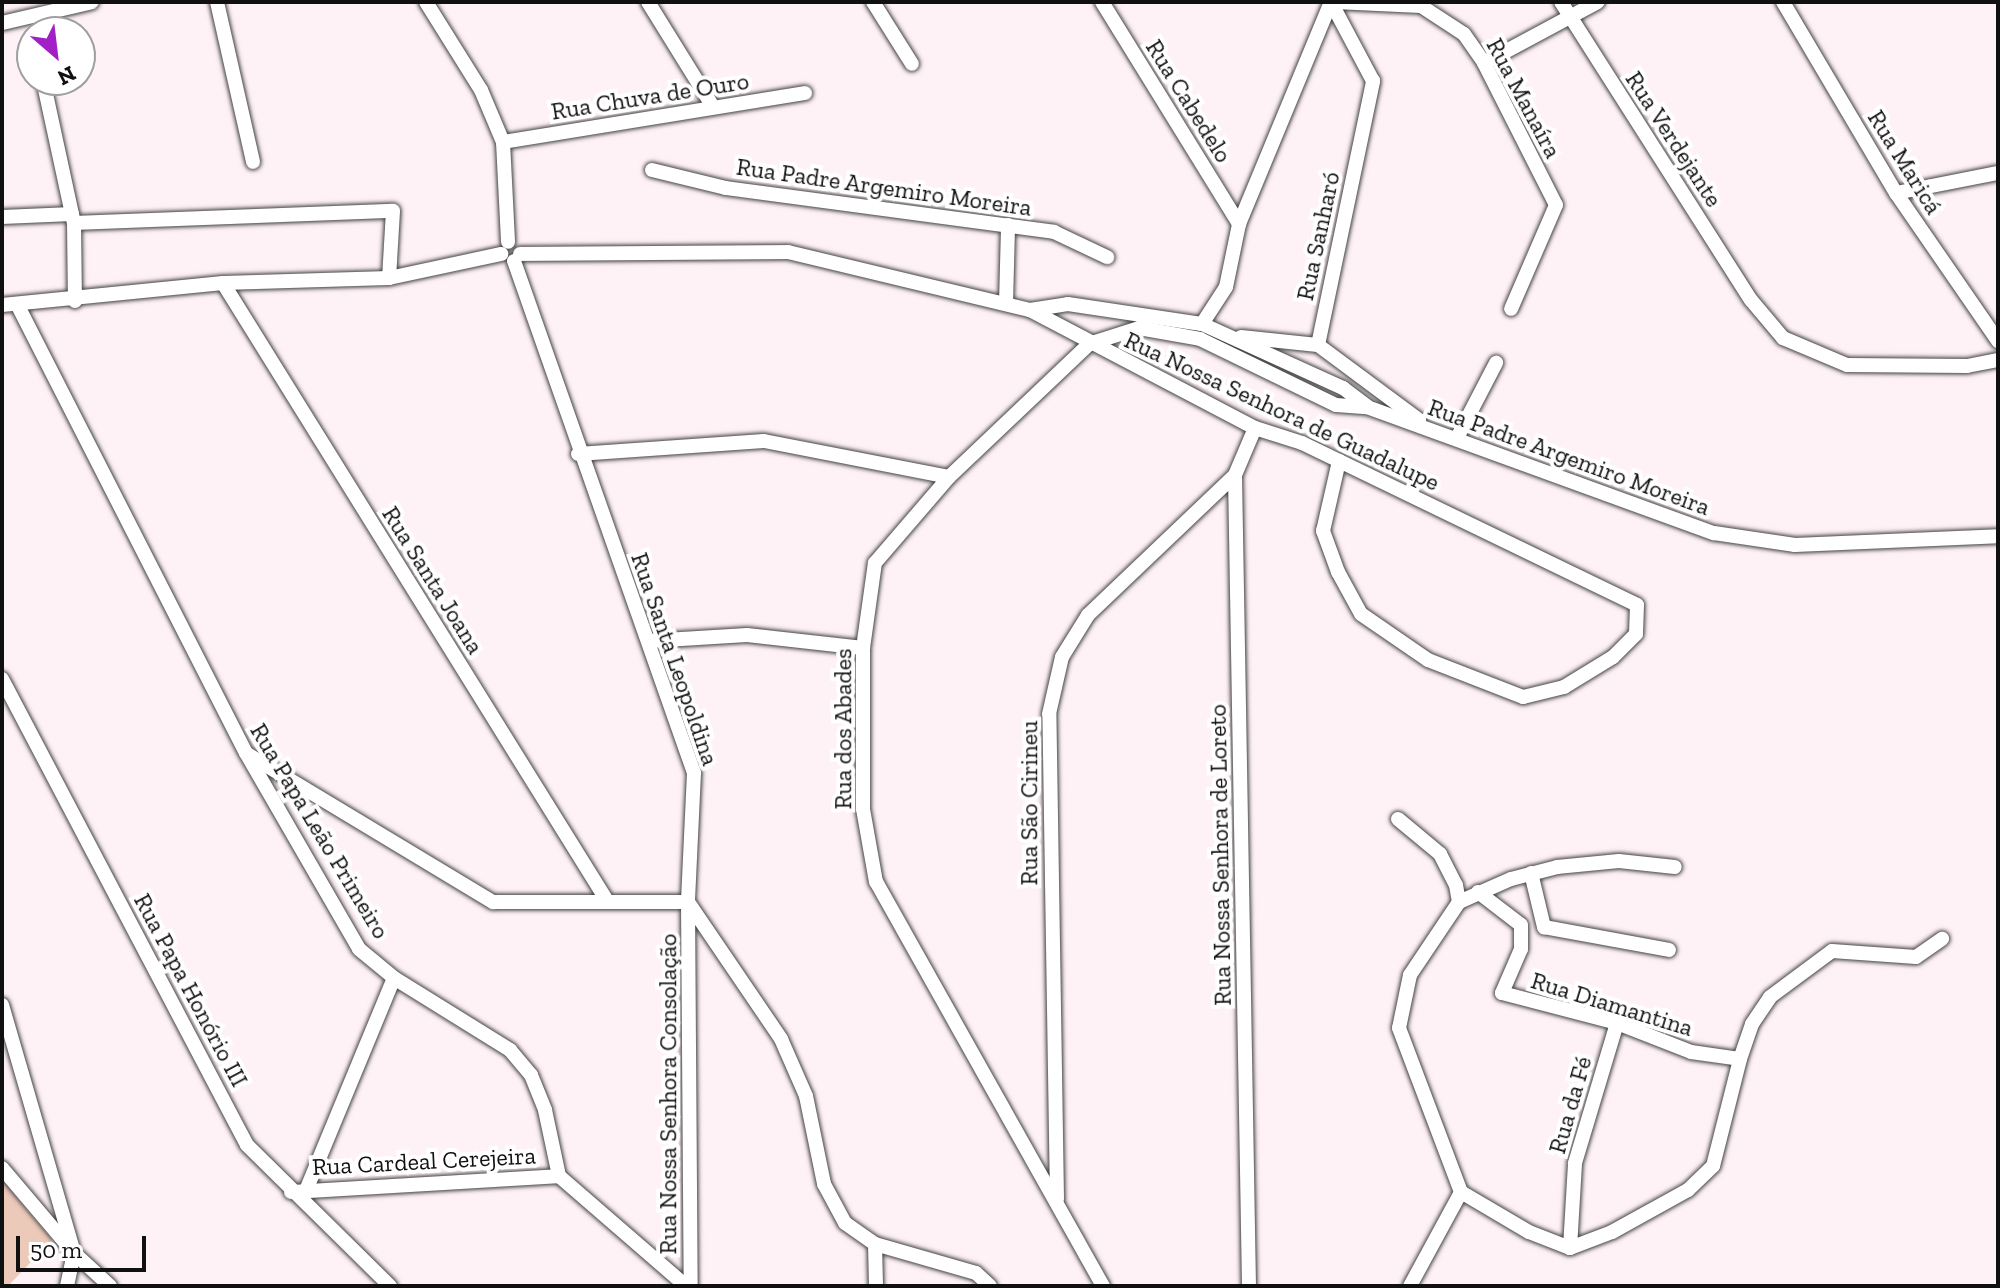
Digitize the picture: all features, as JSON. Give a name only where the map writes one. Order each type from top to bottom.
[{"type":"street","points":[[53,16],[92,2]]},
{"type":"street","points":[[217,2],[253,162]]},
{"type":"street","points":[[426,2],[481,90],[503,142]]},
{"type":"street","points":[[648,2],[713,107]]},
{"type":"street","points":[[873,2],[912,64]]},
{"type":"street","name":"Rua Cabedelo","points":[[1102,2],[1239,224]]},
{"type":"street","points":[[1202,324],[1226,287],[1239,224],[1332,2]]},
{"type":"street","name":"Rua Manaíra","points":[[1332,2],[1421,6],[1464,34],[1484,63],[1556,205],[1511,309]]},
{"type":"street","name":"Rua Sanharó","points":[[1318,345],[1373,81],[1332,2]]},
{"type":"street","name":"Rua Verdejante","points":[[1561,2],[1751,300],[1783,338],[1847,365],[1967,366],[1998,360]]},
{"type":"street","points":[[1484,63],[1572,19],[1598,2]]},
{"type":"street","name":"Rua Maricá","points":[[1783,2],[1896,193],[1998,341]]},
{"type":"street","name":"Rua Chuva de Ouro","points":[[503,142],[805,93]]},
{"type":"street","points":[[46,96],[73,218],[75,301]]},
{"type":"street","name":"Rua Santa Leopoldina","points":[[503,142],[511,252],[578,454],[649,641],[694,773],[688,902]]},
{"type":"street","name":"Rua Padre Argemiro Moreira","points":[[652,170],[726,188],[1054,232],[1107,257]]},
{"type":"street","points":[[1896,193],[1998,173]]},
{"type":"street","points":[[2,217],[393,211],[389,278]]},
{"type":"street","points":[[1006,304],[1008,225]]},
{"type":"street","name":"Rua Nossa Senhora de Guadalupe","points":[[10,304],[75,301],[223,283],[389,278],[511,252],[788,252],[1030,310],[1089,344],[1255,428],[1339,461],[1637,605],[1636,634],[1613,657],[1564,687],[1523,697],[1428,660],[1361,614],[1338,572],[1323,531],[1339,461]]},
{"type":"street","name":"Rua Santa Joana","points":[[223,283],[607,901]]},
{"type":"street","name":"Rua Papa Leão Primeiro","points":[[10,304],[246,753],[359,949],[394,978],[510,1050],[531,1075],[545,1110],[559,1176]]},
{"type":"street","name":"Rua Padre Argemiro Moreira","points":[[1030,310],[1068,304],[1202,324],[1343,388],[1367,407]]},
{"type":"street","name":"Rua Padre Argemiro Moreira","points":[[1089,344],[1139,328],[1200,339],[1336,405],[1367,407],[1714,533],[1795,545],[1998,536]]},
{"type":"street","name":"Rua Padre Argemiro Moreira","points":[[1234,337],[1318,345]]},
{"type":"street","name":"Rua dos Abades","points":[[1089,344],[949,477],[875,563],[863,648],[863,809],[876,882],[1103,1286]]},
{"type":"street","points":[[1318,345],[1436,431]]},
{"type":"street","points":[[1457,438],[1496,363]]},
{"type":"street","name":"Rua Nossa Senhora de Loreto","points":[[1249,1286],[1235,475],[1255,428]]},
{"type":"street","points":[[578,454],[764,441],[949,477]]},
{"type":"street","name":"Rua São Cirineu","points":[[1057,1202],[1049,714],[1062,657],[1088,615],[1235,475]]},
{"type":"street","points":[[649,641],[747,635],[863,648]]},
{"type":"street","name":"Rua Papa Honório III","points":[[2,679],[247,1145],[291,1192],[390,1286]]},
{"type":"street","points":[[246,753],[493,902],[688,902],[781,1039],[806,1096],[824,1184],[845,1223],[875,1244],[976,1273],[990,1286]]},
{"type":"street","points":[[1398,819],[1440,854],[1456,885],[1459,902]]},
{"type":"street","points":[[1675,867],[1619,861],[1531,873],[1478,892],[1459,902],[1410,975],[1399,1028],[1461,1192],[1529,1232],[1570,1248],[1688,1190],[1713,1166],[1740,1059],[1752,1024],[1770,997],[1832,951],[1916,957],[1942,939]]},
{"type":"street","points":[[1531,873],[1544,927],[1669,950]]},
{"type":"street","name":"Rua Diamantina","points":[[1478,892],[1521,925],[1521,949],[1502,993],[1617,1023],[1691,1052],[1740,1059]]},
{"type":"street","name":"Rua Nossa Senhora Consolação","points":[[688,902],[689,1286]]},
{"type":"street","points":[[307,1188],[394,978]]},
{"type":"street","points":[[2,1005],[74,1253],[67,1286]]},
{"type":"street","name":"Rua da Fé","points":[[1570,1248],[1575,1163],[1617,1023]]},
{"type":"street","points":[[2,1168],[74,1253],[110,1286]]},
{"type":"street","points":[[559,1176],[689,1286]]},
{"type":"street","name":"Rua Cardeal Cerejeira","points":[[291,1192],[307,1188],[559,1176]]},
{"type":"street","points":[[1410,1286],[1461,1192]]},
{"type":"street","points":[[875,1244],[876,1286]]},
{"type":"shaded area","points":[[2,1180],[52,1240],[8,1286],[2,1286]]}]
